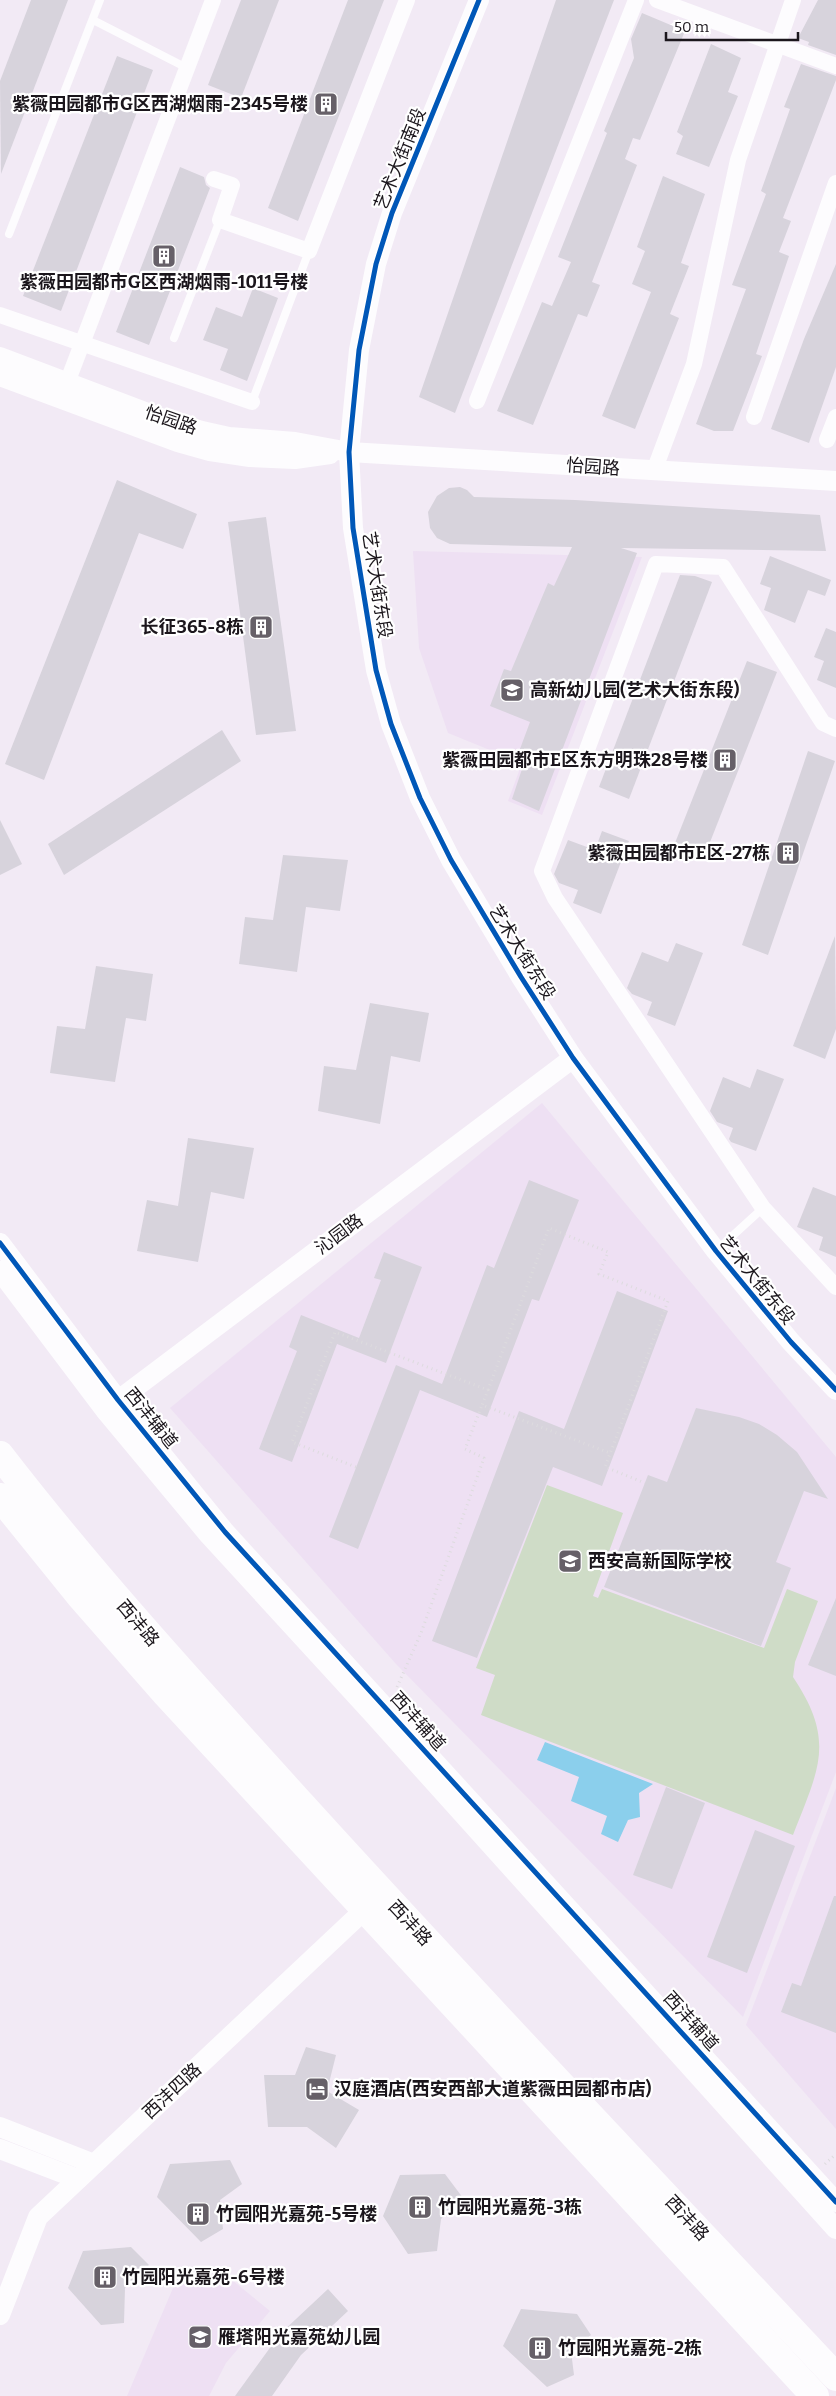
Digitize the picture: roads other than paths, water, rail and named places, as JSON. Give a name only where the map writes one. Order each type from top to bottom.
[{"type":"highway","name":"西沣路","points":[[0,1455],[33,1498],[374,1901],[814,2396]]},
{"type":"highway","name":"西沣路","points":[[0,1497],[80,1596],[166,1694],[374,1901],[836,2377]]},
{"type":"street","points":[[67,382],[213,0]]},
{"type":"street","points":[[214,179],[232,185],[220,220],[309,251],[407,0]]},
{"type":"street","name":"艺术大街南段","points":[[349,452],[359,350],[376,264],[392,213],[479,0]]},
{"type":"street","points":[[477,401],[636,0]]},
{"type":"street","points":[[657,0],[836,66]]},
{"type":"street","points":[[654,471],[694,364],[738,160],[777,44],[794,0]]},
{"type":"street","points":[[754,417],[836,182]]},
{"type":"street","points":[[0,315],[81,345],[252,402]]},
{"type":"street","name":"怡园路","points":[[0,357],[202,431],[229,437],[295,442],[349,452],[836,480]]},
{"type":"street","name":"怡园路","points":[[0,376],[178,442],[210,450],[250,457],[295,459],[349,452]]},
{"type":"street","points":[[827,440],[836,417]]},
{"type":"street","name":"艺术大街东段","points":[[349,452],[353,528],[376,670],[391,724],[420,798],[451,860],[572,1058],[716,1252],[791,1342],[836,1390]]},
{"type":"street","points":[[836,729],[823,723],[723,567],[656,564],[542,870],[555,898],[763,1208],[836,1287]]},
{"type":"street","name":"沁园路","points":[[112,1405],[572,1058]]},
{"type":"street","name":"西沣辅道","points":[[0,1243],[112,1405],[208,1535],[373,1714],[836,2229]]},
{"type":"street","name":"西沣辅道","points":[[0,1271],[112,1405],[226,1532],[836,2202]]},
{"type":"street","name":"西沣四路","points":[[0,2315],[38,2217],[374,1901]]},
{"type":"street","points":[[0,2127],[94,2164]]},
{"type":"street","points":[[0,2149],[78,2179]]},
{"type":"lane","points":[[10,234],[94,20],[100,0]]},
{"type":"lane","points":[[94,20],[187,68]]},
{"type":"lane","points":[[174,338],[220,220]]},
{"type":"lane","points":[[252,402],[309,251]]},
{"type":"lane","points":[[716,1252],[763,1208]]},
{"type":"water","points":[[545,1742],[653,1784],[639,1793],[640,1817],[628,1820],[618,1842],[601,1834],[607,1816],[571,1801],[579,1777],[537,1760]]},
{"type":"place","name":"紫薇田园都市G区西湖烟雨-2345号楼","points":[[326,104]]},
{"type":"place","name":"紫薇田园都市G区西湖烟雨-1011号楼","points":[[164,256]]},
{"type":"place","name":"长征365-8栋","points":[[261,627]]},
{"type":"place","name":"高新幼儿园(艺术大街东段)","points":[[512,690]]},
{"type":"place","name":"紫薇田园都市E区东方明珠28号楼","points":[[725,760]]},
{"type":"place","name":"紫薇田园都市E区-27栋","points":[[788,853]]},
{"type":"place","name":"西安高新国际学校","points":[[570,1561]]},
{"type":"place","name":"汉庭酒店(西安西部大道紫薇田园都市店)","points":[[317,2089]]},
{"type":"place","name":"竹园阳光嘉苑-3栋","points":[[420,2207]]},
{"type":"place","name":"竹园阳光嘉苑-5号楼","points":[[198,2214]]},
{"type":"place","name":"竹园阳光嘉苑-6号楼","points":[[105,2277]]},
{"type":"place","name":"雁塔阳光嘉苑幼儿园","points":[[200,2337]]},
{"type":"place","name":"竹园阳光嘉苑-2栋","points":[[540,2348]]}]
